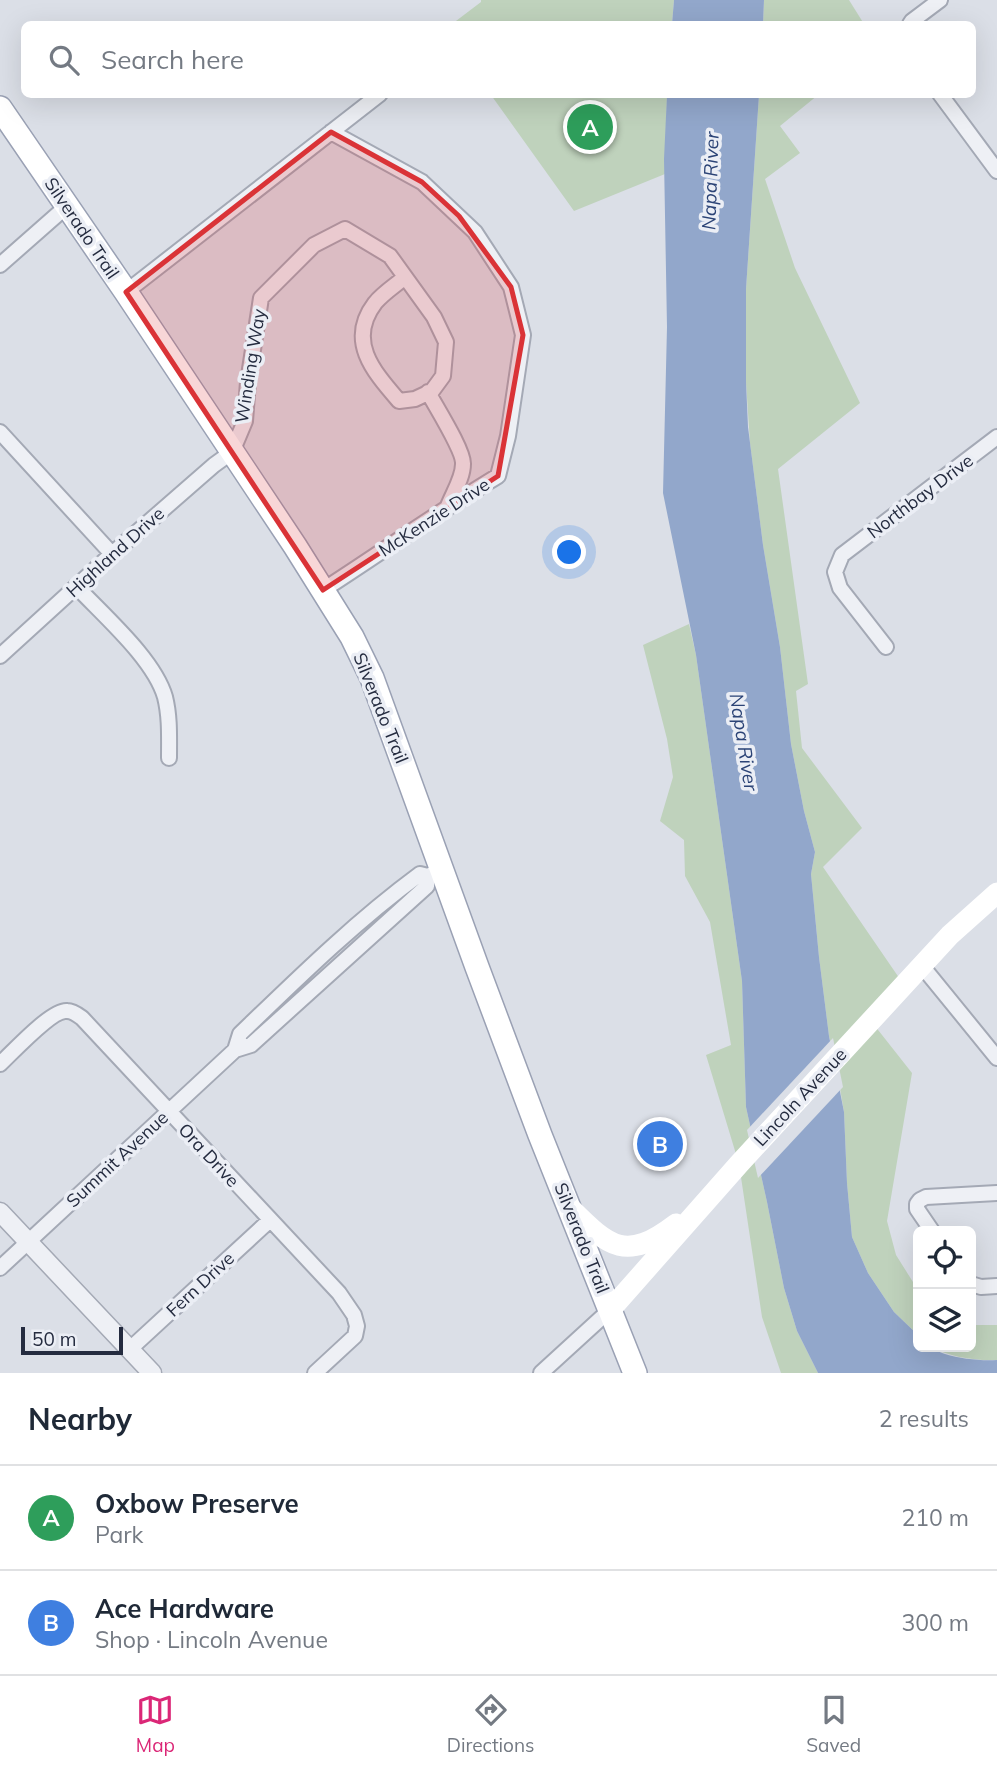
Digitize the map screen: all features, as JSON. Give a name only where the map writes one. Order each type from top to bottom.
[{"type":"main road","name":"Silverado Trail","points":[[0,108],[126,292],[352,637],[372,678],[435,873],[635,1373]]},
{"type":"main road","name":"Lincoln Avenue","points":[[611,1309],[700,1206],[950,934],[997,893]]},
{"type":"main road","points":[[569,1207],[597,1235],[616,1246],[626,1247],[667,1231],[700,1206]]},
{"type":"street","points":[[912,21],[940,0]]},
{"type":"street","points":[[126,292],[375,98]]},
{"type":"street","points":[[943,98],[997,171]]},
{"type":"street","name":"McKenzie Drive","points":[[323,590],[447,506],[498,476],[508,436],[523,335],[510,287],[475,232],[422,182],[331,132]]},
{"type":"street","points":[[0,265],[67,206]]},
{"type":"street","name":"Winding Way","points":[[232,452],[245,421],[261,298],[314,245],[345,229],[390,256],[434,317],[446,342],[443,376],[428,393]]},
{"type":"street","points":[[405,277],[375,303],[361,329],[364,351],[377,375],[399,401],[415,399],[428,393],[459,448],[464,462],[461,476],[447,506]]},
{"type":"street","points":[[0,432],[112,554]]},
{"type":"street","name":"Northbay Drive","points":[[886,648],[840,588],[835,572],[842,555],[997,437]]},
{"type":"street","name":"Highland Drive","points":[[0,656],[112,554],[232,452]]},
{"type":"street","points":[[76,586],[135,648],[160,682],[169,716],[169,758]]},
{"type":"street","name":"Summit Avenue","points":[[0,1268],[235,1050],[251,1045],[427,886],[435,873]]},
{"type":"street","points":[[922,967],[997,1058]]},
{"type":"street","name":"Ora Drive","points":[[0,1064],[58,1012],[65,1010],[82,1018],[339,1293],[354,1315],[357,1326],[355,1336],[315,1373]]},
{"type":"street","points":[[929,1226],[916,1204],[926,1197],[997,1193]]},
{"type":"street","points":[[0,1212],[152,1373]]},
{"type":"street","name":"Fern Drive","points":[[130,1349],[270,1220]]},
{"type":"street","points":[[976,1286],[997,1286]]},
{"type":"street","points":[[541,1373],[611,1309]]},
{"type":"highlighted area","points":[[331,132],[422,182],[459,216],[511,287],[523,335],[498,476],[323,590],[126,292]]},
{"type":"green space","points":[[674,0],[672,21],[456,21],[481,2]]},
{"type":"green space","points":[[764,0],[849,0],[862,21],[763,21]]},
{"type":"green space","points":[[493,98],[667,98],[665,174],[574,211]]},
{"type":"green space","points":[[759,98],[814,98],[780,126],[800,153],[765,179],[795,268],[860,403],[778,469],[808,684],[796,691],[802,748],[862,828],[823,867],[904,985],[871,1021],[912,1073],[887,1221],[896,1255],[913,1282],[913,1330],[894,1312],[868,1273],[852,1237],[844,1112],[829,1036],[811,874],[815,852],[791,744],[780,647],[750,443],[746,382],[746,289]]},
{"type":"green space","points":[[689,624],[696,655],[742,981],[746,1107],[784,1288],[797,1331],[818,1373],[781,1373],[762,1317],[739,1164],[706,1055],[731,1045],[710,922],[685,876],[684,840],[660,821],[673,777],[667,739],[643,645]]},
{"type":"green space","points":[[976,1325],[997,1325],[997,1360],[963,1358],[944,1352],[976,1352]]},
{"type":"water","points":[[674,0],[764,0],[763,21],[672,21]]},
{"type":"water","name":"Napa River","points":[[667,98],[759,98],[746,289],[748,427],[763,545],[780,647],[791,744],[815,852],[811,874],[829,1036],[844,1112],[852,1237],[868,1273],[894,1312],[913,1330],[913,1352],[940,1352],[978,1360],[997,1360],[997,1373],[818,1373],[797,1331],[784,1288],[746,1107],[742,981],[696,655],[663,493],[667,327],[664,159]]},
{"type":"pier","points":[[833,1038],[843,1087],[758,1178],[747,1130]]},
{"type":"place","name":"Oxbow Preserve","points":[[590,127]]},
{"type":"place","name":"Ace Hardware","points":[[660,1144]]}]
